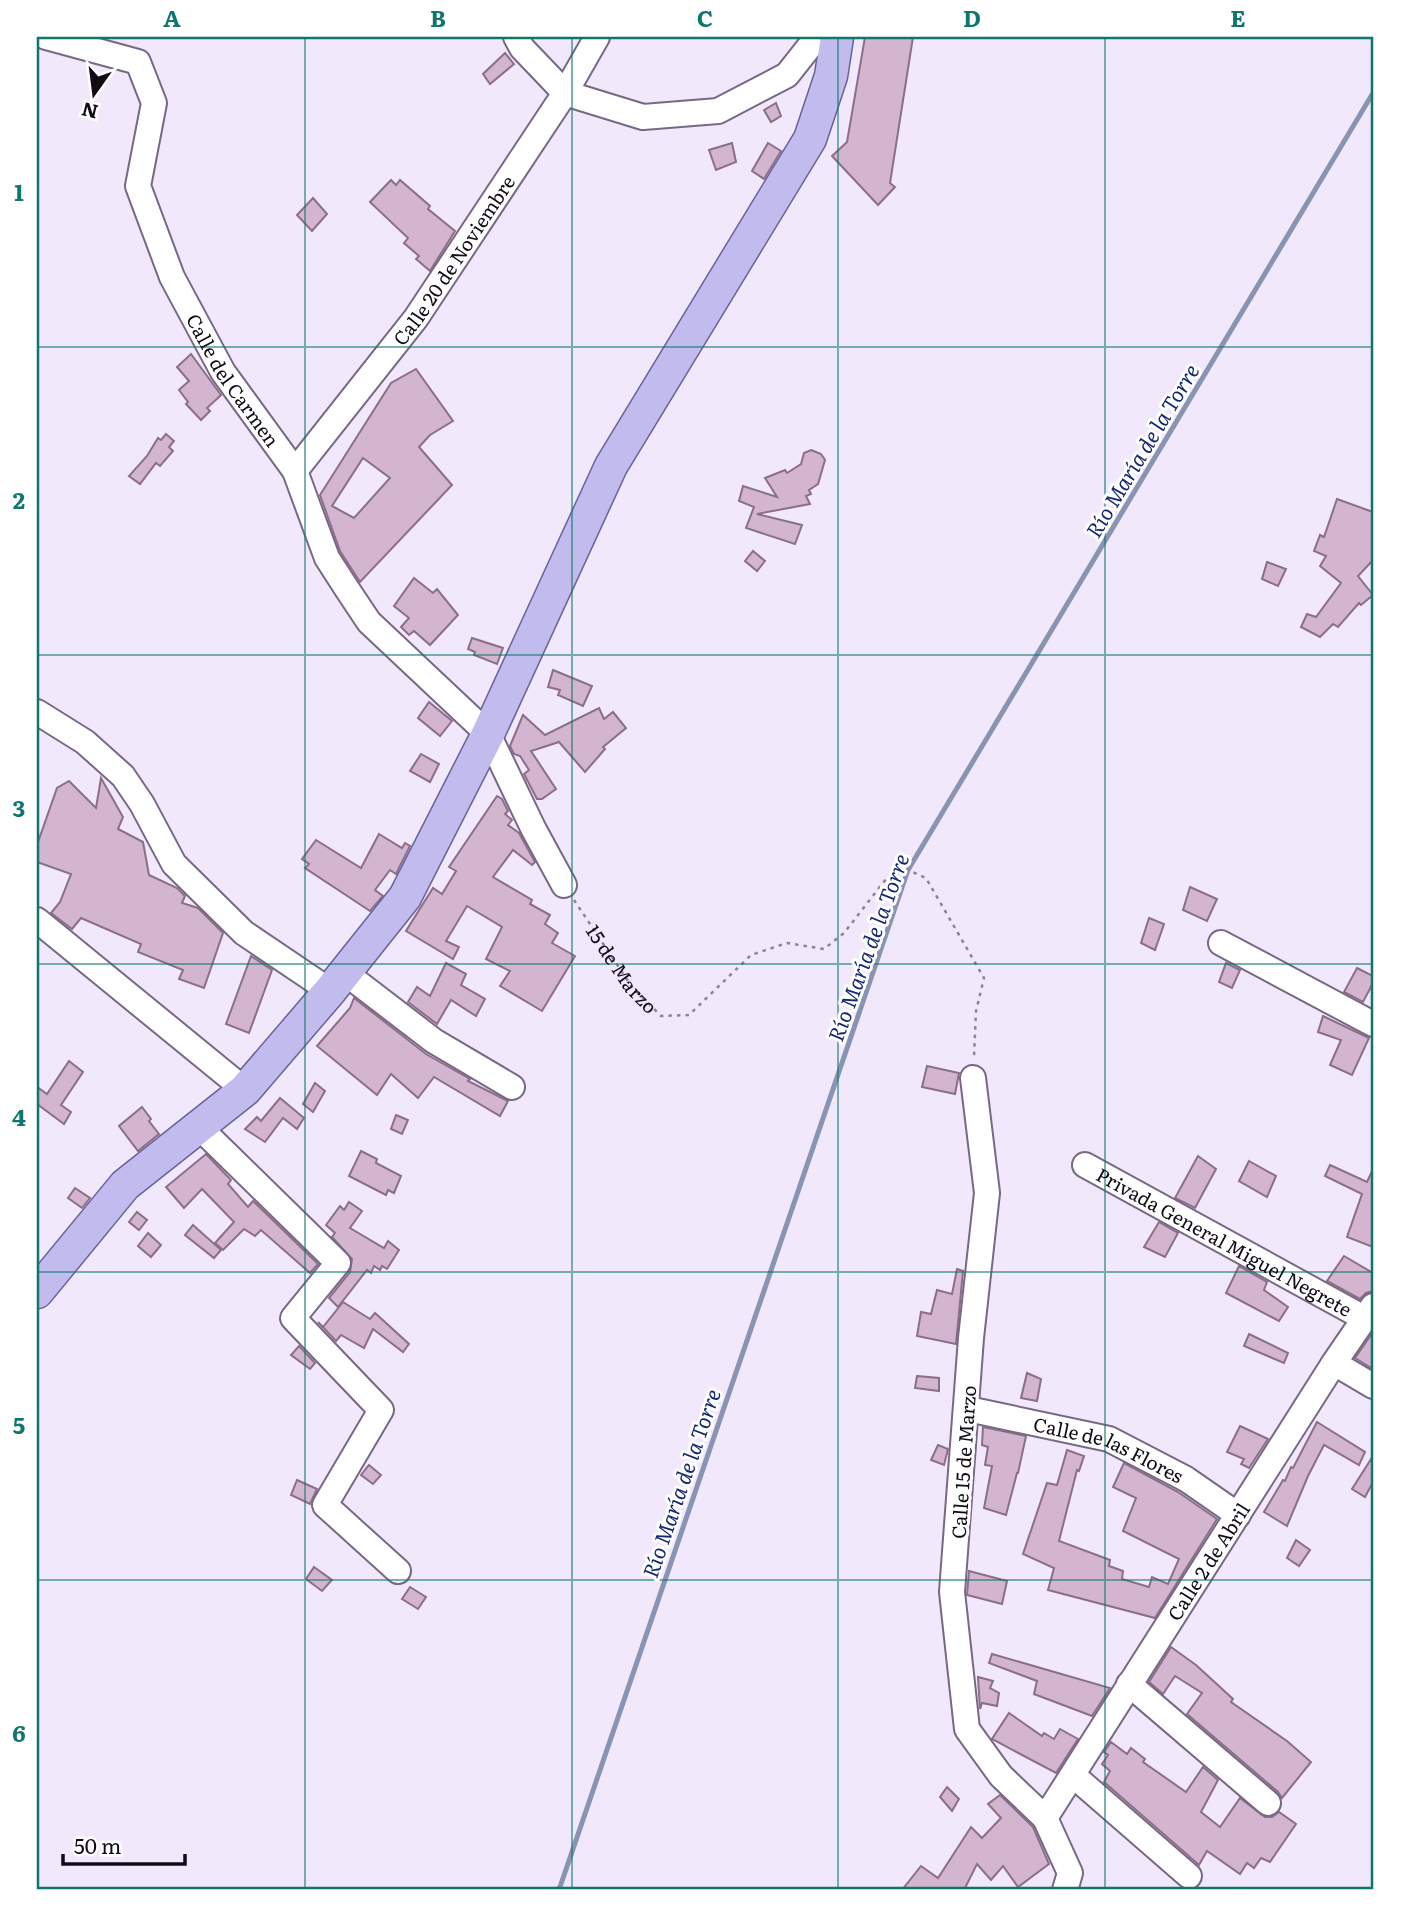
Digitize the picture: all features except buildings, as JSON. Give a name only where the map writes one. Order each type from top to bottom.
[{"type":"main road","points":[[37,1292],[125,1185],[245,1090],[405,897],[488,734],[611,466],[810,139],[831,76],[837,37]]},
{"type":"street","name":"Calle del Carmen","points":[[46,37],[138,62],[154,103],[138,186],[172,277],[223,372],[295,471],[327,558],[369,622],[488,734]]},
{"type":"street","points":[[516,37],[522,48],[565,93],[643,117],[718,111],[787,75],[817,37]]},
{"type":"street","name":"Calle 20 de Noviembre","points":[[295,471],[416,318],[565,93],[597,37]]},
{"type":"street","points":[[37,712],[85,742],[123,776],[142,804],[174,864],[244,933],[337,982],[512,1087]]},
{"type":"street","points":[[488,734],[564,885]]},
{"type":"street","points":[[37,920],[245,1090]]},
{"type":"street","points":[[1221,943],[1373,1024]]},
{"type":"street","name":"Calle 15 de Marzo","points":[[973,1078],[986,1193],[971,1338],[968,1409],[952,1592],[967,1729],[1001,1776],[1045,1818]]},
{"type":"street","points":[[199,1127],[338,1263],[293,1318],[381,1410],[325,1505],[398,1571]]},
{"type":"street","name":"Privada General Miguel Negrete","points":[[1085,1165],[1369,1312]]},
{"type":"street","name":"Calle 2 de Abril","points":[[1045,1818],[1369,1312]]},
{"type":"street","points":[[1334,1363],[1373,1386]]},
{"type":"street","name":"Calle de las Flores","points":[[968,1409],[1109,1440],[1186,1479],[1238,1516]]},
{"type":"street","points":[[1129,1684],[1268,1803]]},
{"type":"street","points":[[1074,1776],[1189,1877]]},
{"type":"street","points":[[1045,1818],[1070,1885]]},
{"type":"path","name":"15 de Marzo","points":[[564,885],[632,987],[661,1016],[689,1015],[751,955],[787,943],[824,949],[844,933],[886,879],[908,870],[926,878],[984,978],[976,1011],[973,1078]]},
{"type":"waterway","name":"Río María de la Torre","points":[[557,1890],[908,870],[1373,93]]}]
